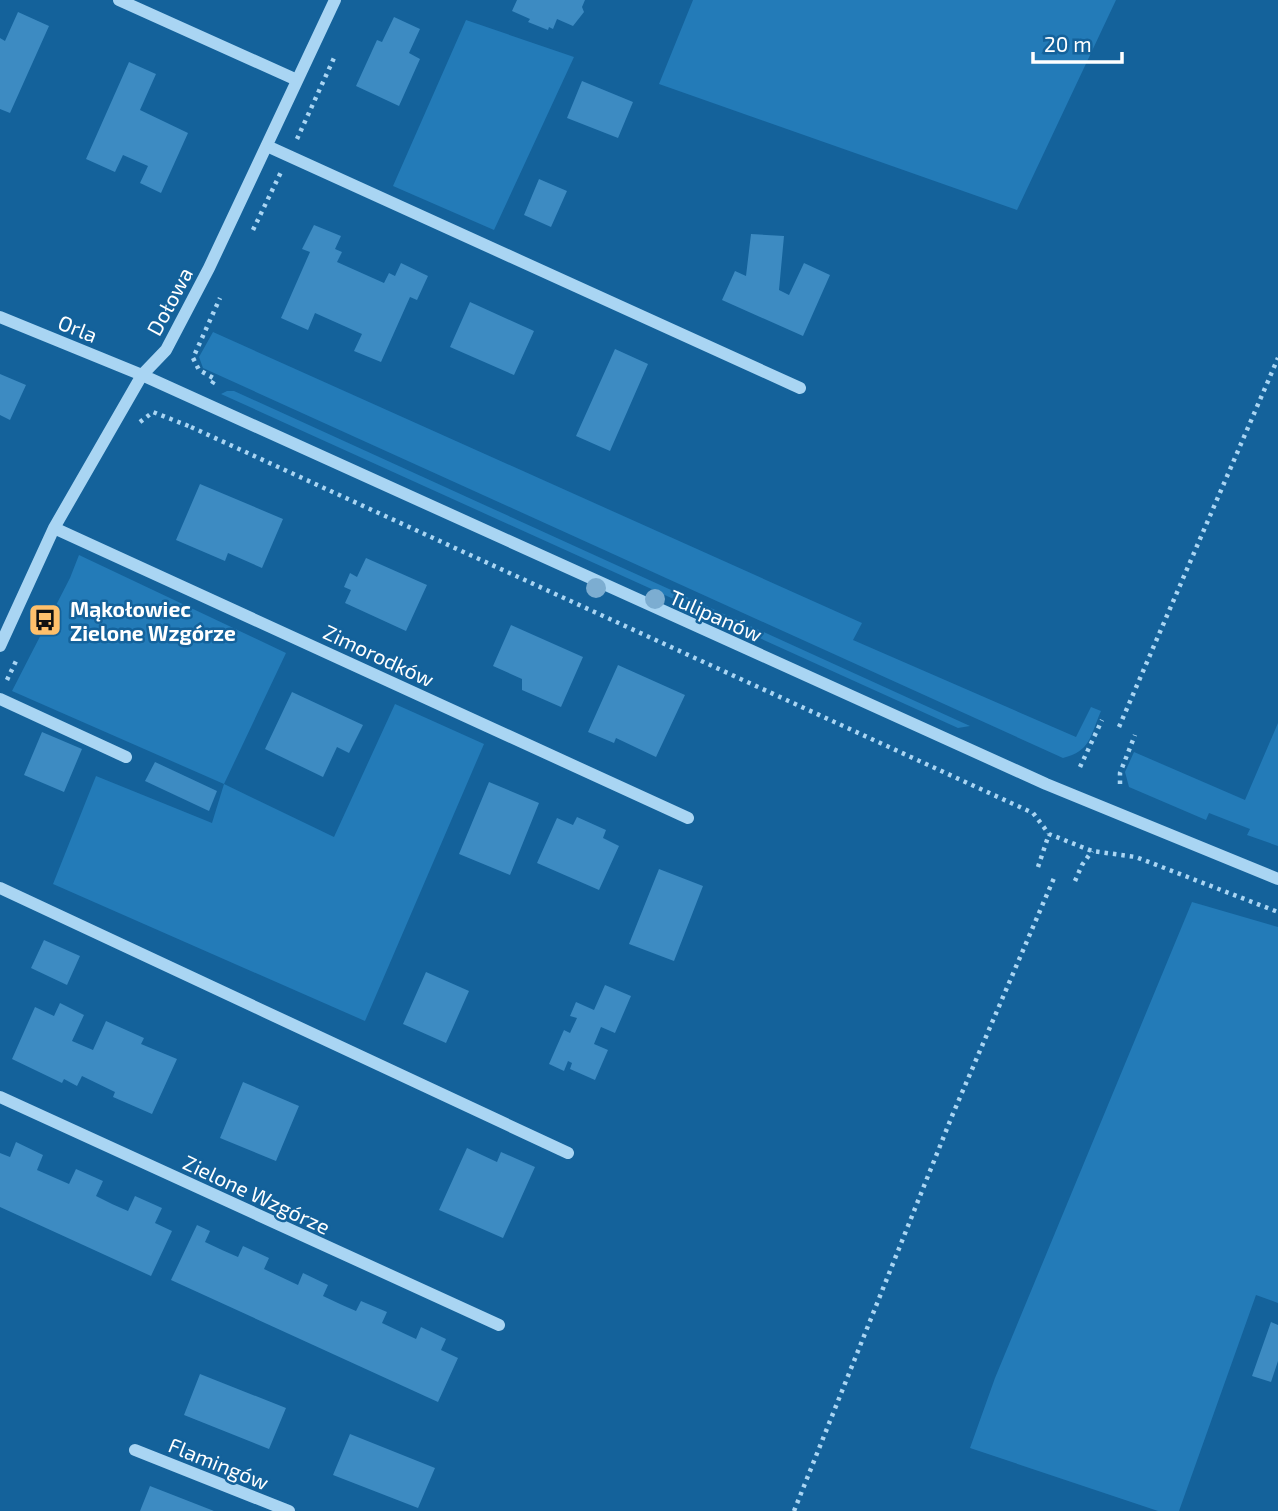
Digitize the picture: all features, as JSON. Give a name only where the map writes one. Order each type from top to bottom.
[{"type":"street","points":[[119,0],[297,80]]},
{"type":"street","name":"Dołowa","points":[[0,646],[54,528],[142,375],[166,350],[209,268],[335,0]]},
{"type":"street","points":[[267,146],[800,388]]},
{"type":"street","name":"Orla","points":[[0,317],[142,375]]},
{"type":"street","name":"Tulipanów","points":[[142,375],[1046,784],[1278,879]]},
{"type":"street","name":"Zimorodków","points":[[54,528],[688,818]]},
{"type":"street","points":[[0,699],[125,757]]},
{"type":"street","points":[[0,888],[568,1153]]},
{"type":"street","name":"Zielone Wzgórze","points":[[0,1097],[499,1325]]},
{"type":"street","name":"Flamingów","points":[[135,1450],[289,1511]]},
{"type":"path","points":[[1119,727],[1278,358]]},
{"type":"path","points":[[191,428],[1033,813],[1049,834],[1092,850],[1136,857],[1278,912]]},
{"type":"path","points":[[1080,767],[1102,720]]},
{"type":"path","points":[[1121,784],[1121,773],[1135,734]]},
{"type":"path","points":[[1038,867],[1049,834]]},
{"type":"path","points":[[1074,881],[1092,850]]},
{"type":"path","points":[[794,1511],[952,1116],[1055,878]]},
{"type":"shaded area","points":[[693,0],[1116,0],[1017,210],[659,84]]},
{"type":"shaded area","points":[[466,20],[574,57],[494,230],[393,186]]},
{"type":"shaded area","points":[[213,332],[862,623],[853,640],[1076,737],[1091,707],[1101,711],[1092,735],[1079,751],[1063,758],[203,368],[199,357]]},
{"type":"shaded area","points":[[234,391],[970,726],[958,728],[221,394]]},
{"type":"shaded area","points":[[79,555],[286,653],[224,784],[12,691]]},
{"type":"shaded area","points":[[395,704],[484,744],[365,1021],[53,884],[96,776],[212,823],[224,784],[334,837]]},
{"type":"shaded area","points":[[1278,723],[1278,846],[1247,835],[1250,829],[1209,813],[1206,820],[1129,787],[1125,772],[1134,752],[1245,800]]},
{"type":"shaded area","points":[[1192,902],[1278,927],[1278,1303],[1256,1295],[1179,1511],[1158,1511],[970,1448],[995,1378]]},
{"type":"building","points":[[517,0],[585,0],[582,7],[584,12],[573,26],[557,19],[553,29],[549,27],[548,30],[528,22],[530,19],[512,11]]},
{"type":"building","points":[[18,12],[49,26],[10,113],[0,109],[0,38],[5,41]]},
{"type":"building","points":[[394,17],[420,29],[409,53],[420,59],[399,106],[356,86],[377,40],[382,42]]},
{"type":"building","points":[[129,62],[156,74],[140,110],[188,133],[161,193],[140,183],[148,166],[123,155],[115,172],[86,159]]},
{"type":"building","points":[[582,81],[633,102],[618,138],[567,118]]},
{"type":"building","points":[[539,179],[567,191],[551,227],[524,215]]},
{"type":"building","points":[[314,225],[341,236],[335,249],[342,252],[337,262],[384,283],[389,273],[395,276],[401,263],[428,276],[417,300],[410,297],[381,362],[354,351],[362,334],[315,313],[308,330],[281,318],[310,252],[302,249]]},
{"type":"building","points":[[751,234],[784,236],[779,290],[789,295],[804,263],[830,275],[803,336],[722,300],[735,271],[746,276]]},
{"type":"building","points":[[470,302],[534,331],[514,375],[450,347]]},
{"type":"building","points":[[615,349],[648,364],[610,451],[576,436]]},
{"type":"building","points":[[0,374],[26,385],[10,420],[0,415]]},
{"type":"building","points":[[200,484],[283,519],[262,568],[228,553],[225,561],[176,540]]},
{"type":"building","points":[[366,558],[427,585],[406,631],[345,603],[351,590],[344,587],[350,573],[357,577]]},
{"type":"building","points":[[511,625],[583,657],[561,707],[522,690],[522,679],[493,666]]},
{"type":"building","points":[[618,665],[685,695],[656,757],[616,738],[614,743],[588,732]]},
{"type":"building","points":[[292,692],[363,725],[349,753],[337,747],[323,777],[265,749]]},
{"type":"building","points":[[42,732],[82,749],[64,792],[24,775]]},
{"type":"building","points":[[155,762],[217,791],[209,811],[145,781]]},
{"type":"building","points":[[489,782],[539,803],[510,875],[459,854]]},
{"type":"building","points":[[577,817],[606,830],[603,838],[619,846],[599,890],[537,863],[557,818],[573,825]]},
{"type":"building","points":[[659,869],[703,886],[674,961],[629,944]]},
{"type":"building","points":[[44,940],[80,956],[67,985],[31,968]]},
{"type":"building","points":[[426,972],[469,991],[446,1043],[403,1024]]},
{"type":"building","points":[[605,985],[631,996],[615,1033],[601,1027],[594,1044],[608,1050],[595,1080],[570,1069],[572,1063],[568,1061],[564,1071],[549,1064],[564,1030],[570,1033],[577,1018],[570,1016],[576,1002],[594,1010]]},
{"type":"building","points":[[60,1003],[84,1015],[72,1041],[93,1050],[106,1021],[144,1038],[141,1044],[177,1059],[152,1114],[113,1097],[115,1092],[82,1076],[77,1086],[64,1079],[62,1083],[12,1059],[35,1007],[54,1016]]},
{"type":"building","points":[[243,1082],[299,1106],[276,1161],[220,1138]]},
{"type":"building","points":[[16,1142],[43,1155],[37,1170],[69,1184],[76,1169],[103,1181],[96,1196],[112,1204],[128,1211],[135,1196],[162,1208],[155,1223],[172,1231],[151,1276],[0,1207],[0,1153],[10,1157]]},
{"type":"building","points":[[467,1148],[497,1162],[501,1152],[535,1167],[503,1238],[439,1210]]},
{"type":"building","points":[[197,1225],[210,1231],[205,1242],[238,1257],[243,1246],[269,1258],[264,1269],[298,1285],[303,1273],[328,1285],[323,1296],[340,1304],[356,1311],[361,1301],[387,1312],[382,1323],[416,1339],[421,1327],[446,1339],[441,1350],[458,1358],[438,1402],[171,1280]]},
{"type":"building","points":[[1271,1322],[1278,1325],[1278,1361],[1271,1382],[1252,1376]]},
{"type":"building","points":[[200,1374],[286,1408],[269,1449],[184,1415]]},
{"type":"building","points":[[350,1434],[435,1468],[418,1508],[333,1475]]},
{"type":"building","points":[[150,1486],[214,1511],[140,1511]]},
{"type":"place","name":"Mąkołowiec Zielone Wzgórze","points":[[45,620]]}]
